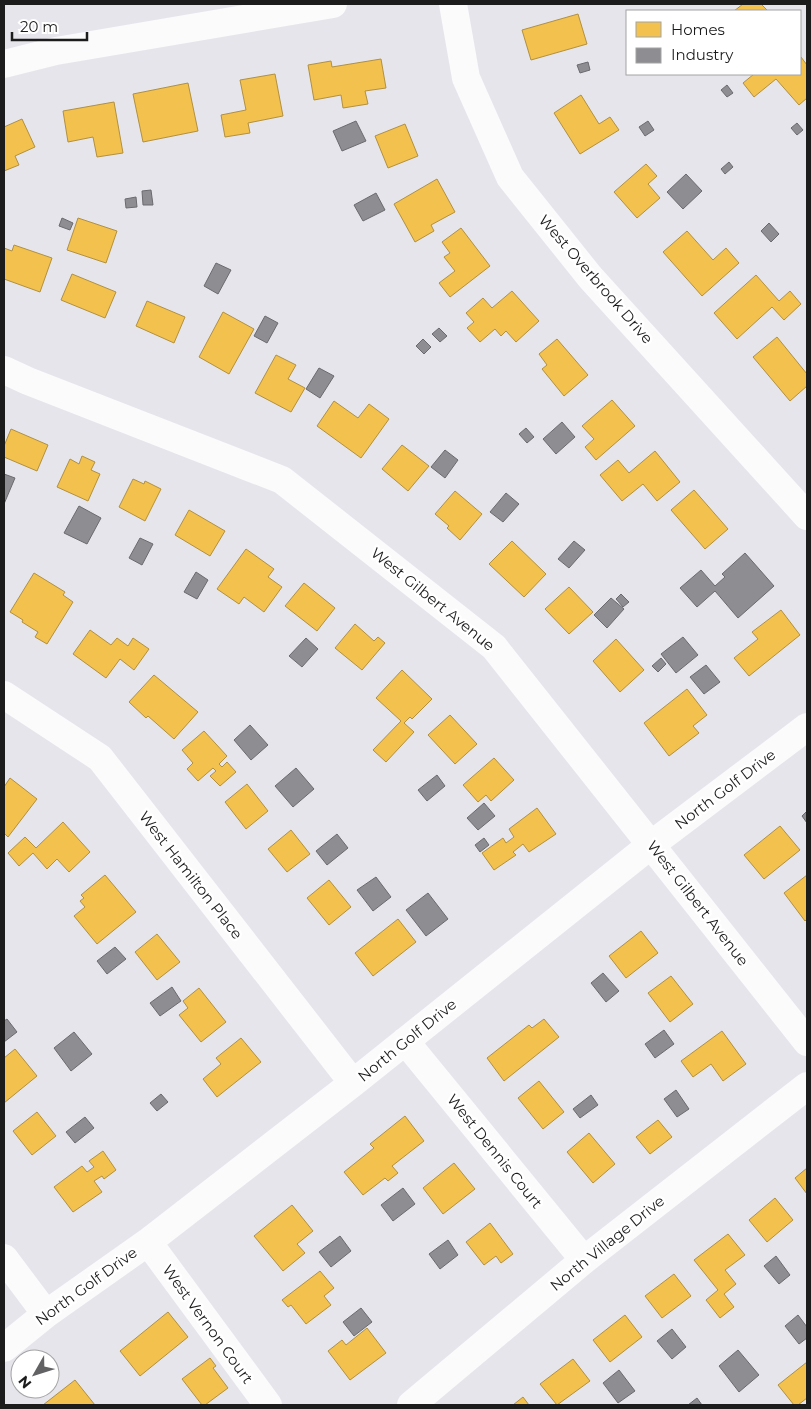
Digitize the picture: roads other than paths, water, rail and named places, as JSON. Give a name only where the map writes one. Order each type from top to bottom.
[{"type":"street","points":[[4,64],[56,51],[333,4]]},
{"type":"street","name":"West Overbrook Drive","points":[[453,4],[466,78],[510,177],[590,277],[807,516]]},
{"type":"street","name":"West Gilbert Avenue","points":[[4,370],[282,480],[494,647],[807,1042]]},
{"type":"street","name":"West Hamilton Place","points":[[4,695],[100,758],[353,1083]]},
{"type":"street","name":"North Golf Drive","points":[[4,1348],[46,1314],[148,1242],[353,1083],[652,844],[807,727]]},
{"type":"street","name":"West Dennis Court","points":[[405,1041],[584,1260]]},
{"type":"street","name":"North Village Drive","points":[[411,1405],[584,1260],[807,1086]]},
{"type":"street","name":"West Vernon Court","points":[[148,1242],[268,1405]]},
{"type":"street","points":[[4,1258],[46,1314]]}]
